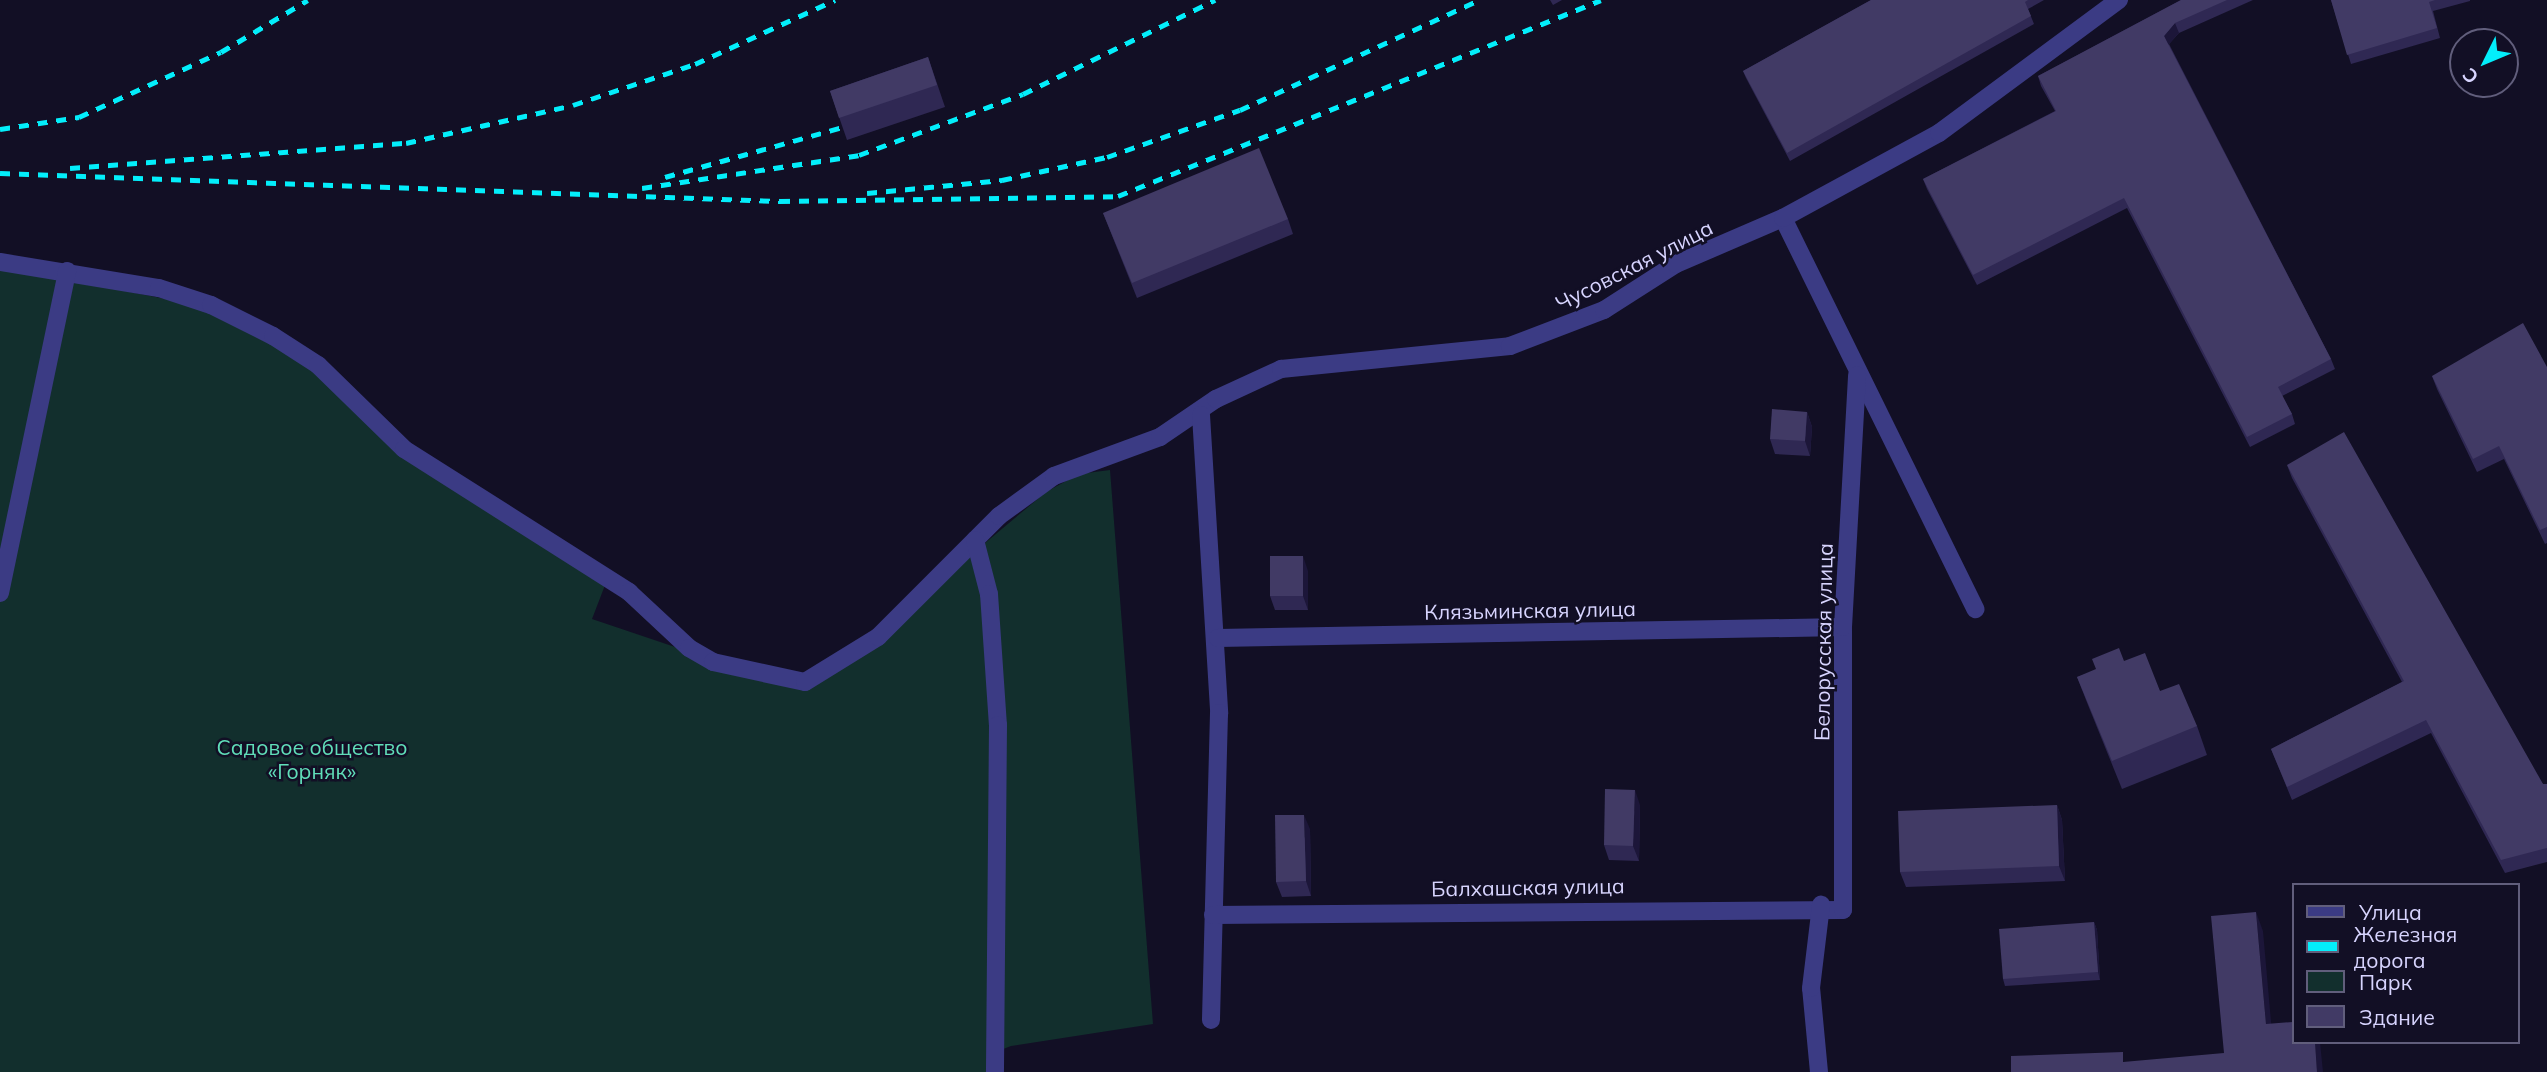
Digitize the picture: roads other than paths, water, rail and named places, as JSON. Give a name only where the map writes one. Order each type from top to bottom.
[{"type":"street","name":"Чусовская улица","points":[[0,262],[159,288],[211,305],[273,337],[318,365],[404,449],[541,531],[713,662],[805,682],[878,637],[975,540],[1054,476],[1201,415],[1216,399],[1281,369],[1510,346],[1604,310],[1676,264],[1783,218],[1939,133],[2119,0]]},
{"type":"street","points":[[1783,218],[1857,375],[1975,610]]},
{"type":"street","points":[[0,593],[67,271]]},
{"type":"street","name":"Белорусская улица","points":[[1843,910],[1843,627],[1857,375]]},
{"type":"street","points":[[1201,415],[1217,638],[1212,1020]]},
{"type":"street","points":[[975,540],[989,594],[999,725],[995,1072]]},
{"type":"street","name":"Клязьминская улица","points":[[1217,638],[1843,627]]},
{"type":"street","points":[[1819,1072],[1811,988],[1821,905]]},
{"type":"street","name":"Балхашская улица","points":[[1213,915],[1821,905],[1843,910]]},
{"type":"railway","points":[[0,129],[79,117],[221,52],[308,0]]},
{"type":"railway","points":[[70,168],[406,143],[573,105],[695,64],[835,0]]},
{"type":"railway","points":[[642,188],[859,155],[1023,94],[1215,0]]},
{"type":"railway","points":[[867,193],[1002,180],[1107,157],[1240,110],[1479,0]]},
{"type":"railway","points":[[0,173],[780,201],[1118,196],[1601,0]]},
{"type":"railway","points":[[665,177],[843,127]]},
{"type":"park label","name":"Садовое общество «Горняк»","points":[[312,759]]}]
